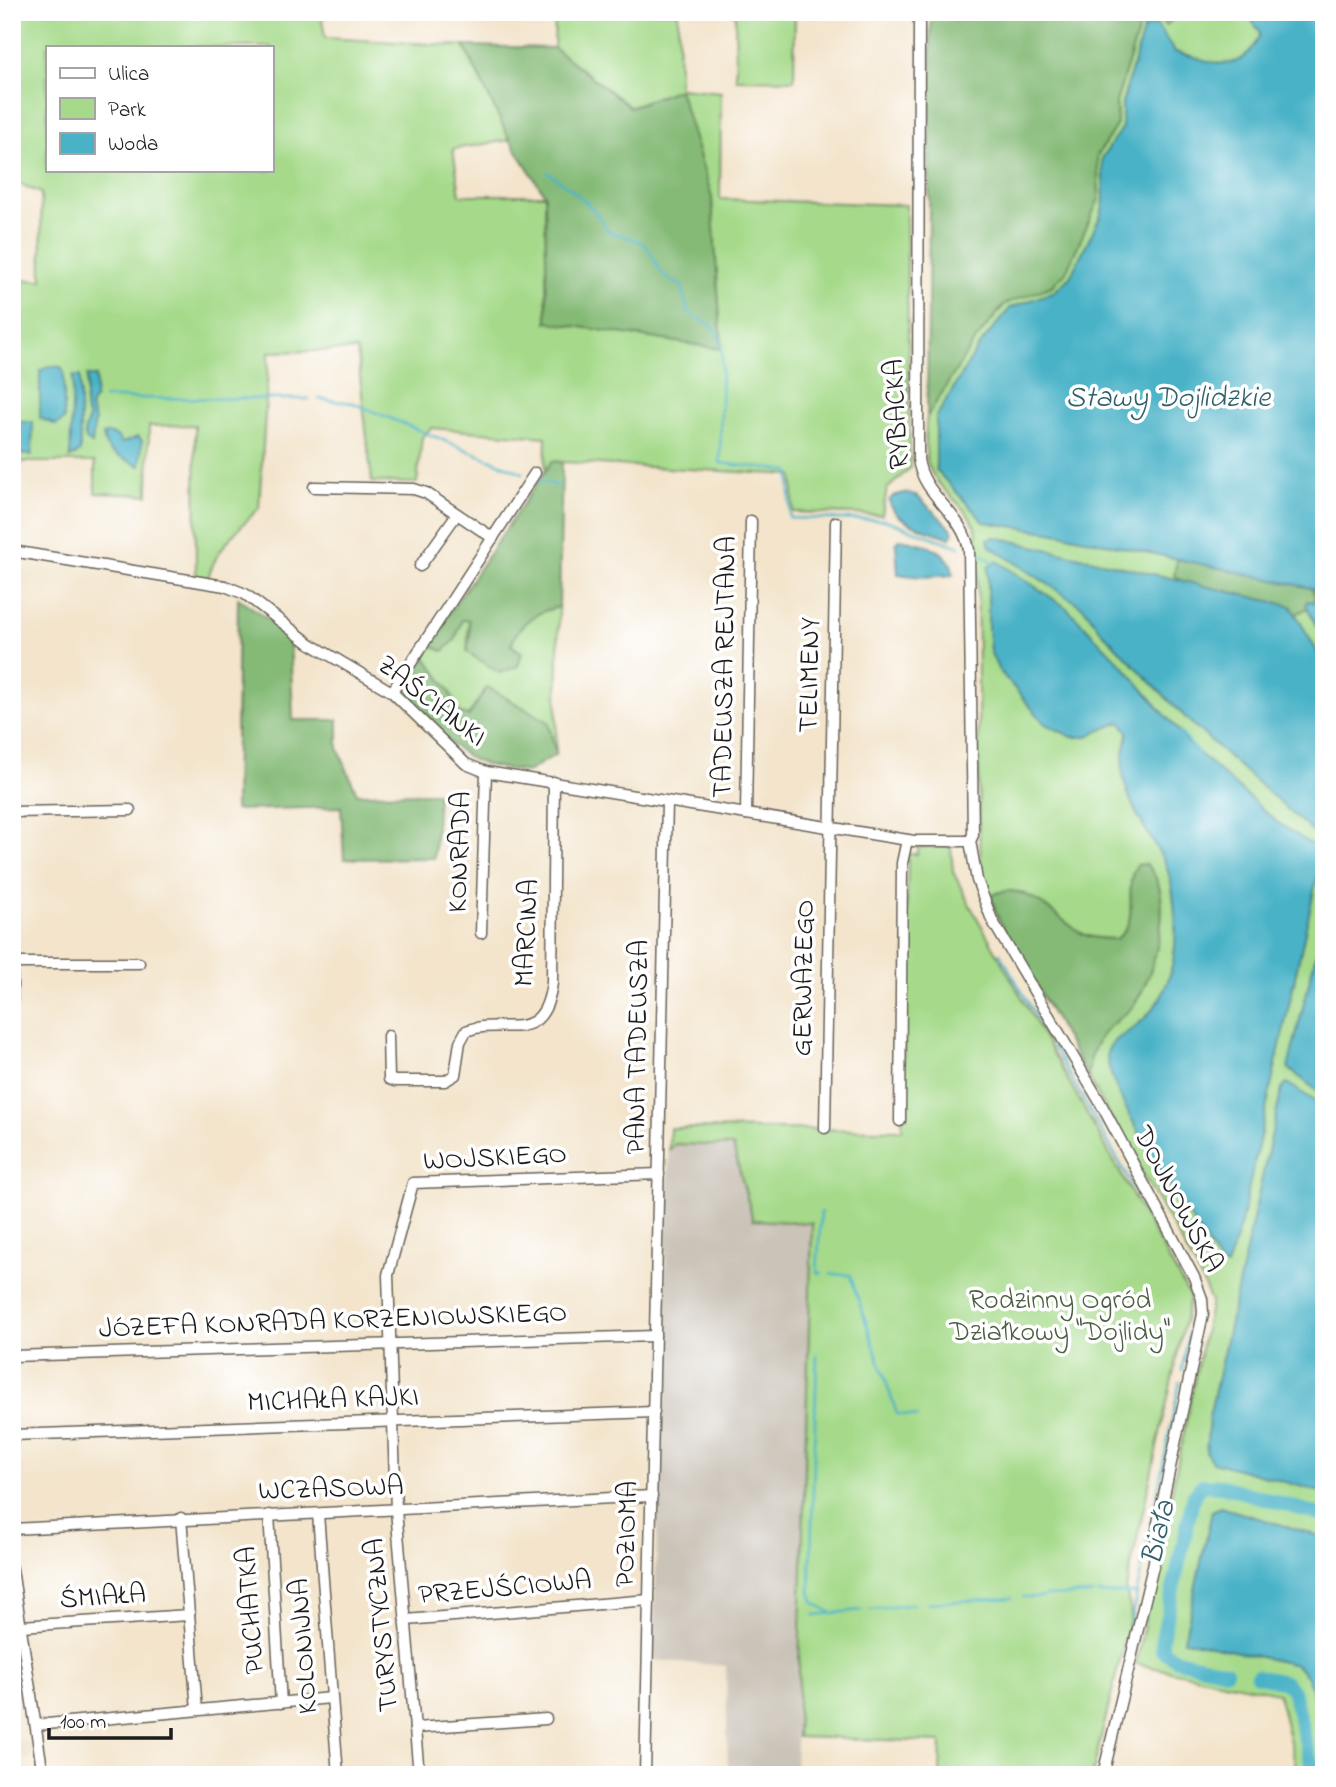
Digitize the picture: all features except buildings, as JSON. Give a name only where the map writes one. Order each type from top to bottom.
[{"type":"street","name":"RYBACKA","points":[[919,12],[918,459],[925,485],[963,528],[969,550],[973,835],[970,841]]},
{"type":"street","points":[[392,692],[534,473]]},
{"type":"street","points":[[314,487],[414,489],[426,493],[494,538]]},
{"type":"street","points":[[420,566],[457,514]]},
{"type":"street","name":"TADEUSZA REJTANA","points":[[746,814],[751,521]]},
{"type":"street","name":"TELIMENY","points":[[831,828],[836,522]]},
{"type":"street","name":"ZAŚCIANKI","points":[[12,551],[225,586],[245,594],[309,642],[392,692],[466,764],[486,772],[907,840],[970,841]]},
{"type":"street","name":"KONRADA","points":[[481,933],[486,772]]},
{"type":"street","name":"MARCINA","points":[[388,1036],[389,1079],[445,1081],[455,1075],[460,1042],[466,1031],[525,1026],[537,1019],[545,1007],[552,984],[554,782]]},
{"type":"street","name":"PANA TADEUSZA","points":[[655,1294],[667,802]]},
{"type":"street","points":[[12,812],[130,810]]},
{"type":"street","name":"GERWAZEGO","points":[[825,1128],[831,828]]},
{"type":"street","points":[[900,1121],[902,863],[907,840]]},
{"type":"street","name":"DOJNOWSKA","points":[[970,841],[977,880],[992,920],[1100,1102],[1194,1277],[1202,1299],[1203,1314],[1161,1511],[1153,1562],[1103,1775]]},
{"type":"street","points":[[12,894],[12,1212]]},
{"type":"street","points":[[13,963],[139,963]]},
{"type":"street","name":"WOJSKIEGO","points":[[389,1303],[391,1259],[413,1183],[659,1174]]},
{"type":"street","name":"POZIOMA","points":[[645,1775],[655,1294]]},
{"type":"street","name":"TURYSTYCZNA","points":[[389,1303],[396,1510],[419,1775]]},
{"type":"street","name":"JÓZEFA KONRADA KORZENIOWSKIEGO","points":[[12,1356],[655,1336]]},
{"type":"street","name":"MICHAŁA KAJKI","points":[[12,1435],[654,1412]]},
{"type":"street","name":"WCZASOWA","points":[[12,1528],[652,1496]]},
{"type":"street","name":"KOLONIJNA","points":[[318,1514],[338,1775]]},
{"type":"street","name":"PUCHATKA","points":[[269,1515],[281,1703]]},
{"type":"street","points":[[181,1518],[197,1710]]},
{"type":"street","points":[[12,1569],[43,1775]]},
{"type":"street","name":"PRZEJŚCIOWA","points":[[406,1620],[649,1600]]},
{"type":"street","name":"ŚMIAŁA","points":[[21,1626],[188,1615]]},
{"type":"street","points":[[36,1726],[331,1698]]},
{"type":"street","points":[[415,1728],[546,1719]]},
{"type":"shaded area","points":[[675,1144],[733,1146],[753,1219],[812,1223],[795,1775],[728,1775],[726,1666],[653,1660],[669,1150]]},
{"type":"shaded area","points":[[12,1740],[33,1743],[35,1757],[12,1761]]},
{"type":"green space","points":[[12,12],[321,12],[325,38],[464,46],[510,140],[453,149],[460,195],[545,195],[547,322],[679,89],[630,107],[554,48],[555,12],[678,12],[679,88],[721,92],[720,199],[906,205],[910,468],[887,489],[882,515],[793,512],[793,475],[562,462],[545,471],[546,437],[431,428],[422,437],[417,483],[372,482],[357,350],[269,352],[259,508],[222,548],[208,578],[196,576],[195,425],[149,426],[148,495],[95,493],[95,462],[12,462],[12,280],[42,280],[41,193],[12,181]]},
{"type":"green space","points":[[735,12],[795,12],[794,80],[736,79]]},
{"type":"green space","points":[[931,12],[1179,12],[1166,26],[1159,19],[1149,19],[1140,25],[1116,102],[1117,124],[1097,156],[1099,199],[1066,272],[1052,286],[1005,304],[973,343],[927,417]]},
{"type":"green space","points":[[1179,12],[1324,12],[1324,1775],[1298,1775],[1278,1693],[1136,1664],[1211,1301],[1196,1268],[998,918],[982,874],[979,830],[977,534],[967,514],[936,480],[927,460],[926,450],[927,417],[939,392],[962,357],[1007,303],[1052,286],[1099,199],[1097,156],[1117,124],[1116,102],[1140,25],[1149,19],[1159,19],[1166,26]]},
{"type":"green space","points":[[464,46],[554,48],[630,107],[679,89],[712,197],[722,349],[547,322],[545,195],[510,140]]},
{"type":"green space","points":[[552,461],[562,462],[559,607],[536,615],[523,624],[511,645],[522,653],[518,666],[500,673],[467,652],[469,620],[462,620],[455,640],[443,651],[428,644]]},
{"type":"green space","points":[[1183,555],[1298,582],[1312,589],[1315,597],[1310,607],[1296,614],[1190,588],[1174,575],[1177,560]]},
{"type":"green space","points":[[238,598],[290,634],[293,720],[338,720],[338,748],[357,794],[438,793],[434,858],[344,859],[341,807],[235,810]]},
{"type":"green space","points":[[559,607],[556,754],[548,722],[487,687],[468,716],[460,714],[449,690],[422,652],[428,644],[455,640],[462,619],[469,620],[467,652],[511,646],[518,631],[529,619]]},
{"type":"green space","points":[[422,652],[449,690],[460,714],[469,716],[487,687],[548,722],[556,754],[527,772],[487,765],[464,754],[444,737],[398,688]]},
{"type":"green space","name":"Rodzinny Ogród Działkowy \"Dojlidy\"","points":[[919,847],[951,847],[953,872],[971,907],[1190,1297],[1126,1589],[1131,1613],[1092,1775],[940,1775],[941,1742],[797,1737],[812,1223],[753,1220],[733,1146],[675,1144],[669,1150],[670,1128],[902,1130],[908,854],[917,854]]},
{"type":"green space","points":[[1145,864],[1155,876],[1160,893],[1162,912],[1156,952],[1143,989],[1134,1005],[1104,1032],[1096,1046],[1088,1077],[998,918],[991,896],[1003,891],[1028,896],[1083,934],[1095,938],[1116,939],[1124,932],[1128,923],[1133,874],[1137,865]]},
{"type":"water","name":"Stawy Dojlidzkie","points":[[1235,12],[1324,12],[1324,591],[1062,534],[984,522],[936,470],[936,417],[978,347],[1010,308],[1055,291],[1070,277],[1101,215],[1104,201],[1102,158],[1122,127],[1122,103],[1144,28],[1156,24],[1175,52],[1223,64],[1232,63],[1249,52],[1260,32],[1250,18]]},
{"type":"water","points":[[49,366],[61,367],[64,373],[64,420],[56,425],[40,418],[40,371]]},
{"type":"water","points":[[73,376],[80,376],[80,452],[70,458]]},
{"type":"water","points":[[87,376],[96,376],[95,398],[90,407],[95,420],[92,444],[86,440],[84,432],[89,418],[85,410]]},
{"type":"water","points":[[18,422],[33,422],[32,455],[17,454]]},
{"type":"water","points":[[108,433],[117,436],[122,443],[138,437],[142,441],[140,466],[116,455],[108,448],[103,435]]},
{"type":"water","points":[[904,493],[916,495],[951,528],[953,533],[950,538],[914,525],[898,515],[889,501],[893,496]]},
{"type":"water","points":[[995,537],[1291,606],[1324,663],[1324,836],[1315,834],[1192,724],[1101,631],[1084,608],[990,546],[988,539]]},
{"type":"water","points":[[900,539],[927,545],[942,553],[948,559],[953,575],[921,577],[898,574],[896,544]]},
{"type":"water","points":[[997,561],[1067,608],[1128,671],[1193,748],[1277,822],[1315,847],[1322,855],[1241,1223],[1227,1267],[1220,1264],[1152,1156],[1118,1091],[1109,1066],[1110,1046],[1148,1015],[1164,990],[1173,962],[1176,932],[1169,873],[1133,807],[1125,785],[1123,762],[1128,731],[1120,722],[1085,737],[1072,737],[1045,724],[998,669],[990,651],[988,629],[988,567]]},
{"type":"water","points":[[1307,601],[1324,603],[1324,642],[1306,605]]},
{"type":"water","points":[[1324,921],[1324,1096],[1288,1068]]},
{"type":"water","points":[[1287,1083],[1324,1107],[1324,1493],[1212,1462],[1206,1453],[1209,1417],[1282,1088]]},
{"type":"water","points":[[1220,1507],[1324,1537],[1324,1736],[1308,1678],[1296,1665],[1184,1640],[1212,1511]]},
{"type":"waterway","points":[[547,172],[581,198],[596,213],[608,231],[636,240],[646,247],[664,275],[682,286],[688,313],[715,329],[722,349],[720,463],[790,471],[790,518],[885,520],[960,547]]},
{"type":"waterway","points":[[103,398],[309,399]]},
{"type":"waterway","points":[[319,399],[353,403],[523,473]]},
{"type":"waterway","points":[[538,480],[558,486]]},
{"type":"waterway","points":[[974,550],[995,563]]},
{"type":"waterway","points":[[1180,732],[1199,753]]},
{"type":"waterway","points":[[1000,953],[1194,1294],[1191,1319]]},
{"type":"waterway","points":[[821,1212],[817,1273],[822,1273]]},
{"type":"waterway","points":[[831,1274],[850,1275],[897,1414],[917,1417]]},
{"type":"waterway","points":[[1182,1370],[1190,1325]]},
{"type":"waterway","points":[[817,1355],[810,1591],[813,1602],[832,1613]]},
{"type":"waterway","points":[[1127,1640],[1180,1382]]},
{"type":"waterway","name":"Biała","points":[[1226,1671],[1177,1660],[1162,1650],[1162,1639],[1194,1495],[1202,1485],[1222,1486],[1324,1516]]},
{"type":"waterway","points":[[1098,1594],[1137,1593]]},
{"type":"waterway","points":[[1046,1596],[1093,1594]]},
{"type":"waterway","points":[[1023,1597],[1043,1597]]},
{"type":"waterway","points":[[927,1603],[1012,1598]]},
{"type":"waterway","points":[[870,1610],[913,1604]]},
{"type":"waterway","points":[[814,1615],[862,1610]]},
{"type":"waterway","name":"Biała","points":[[1257,1676],[1285,1682],[1293,1691],[1314,1775]]}]
